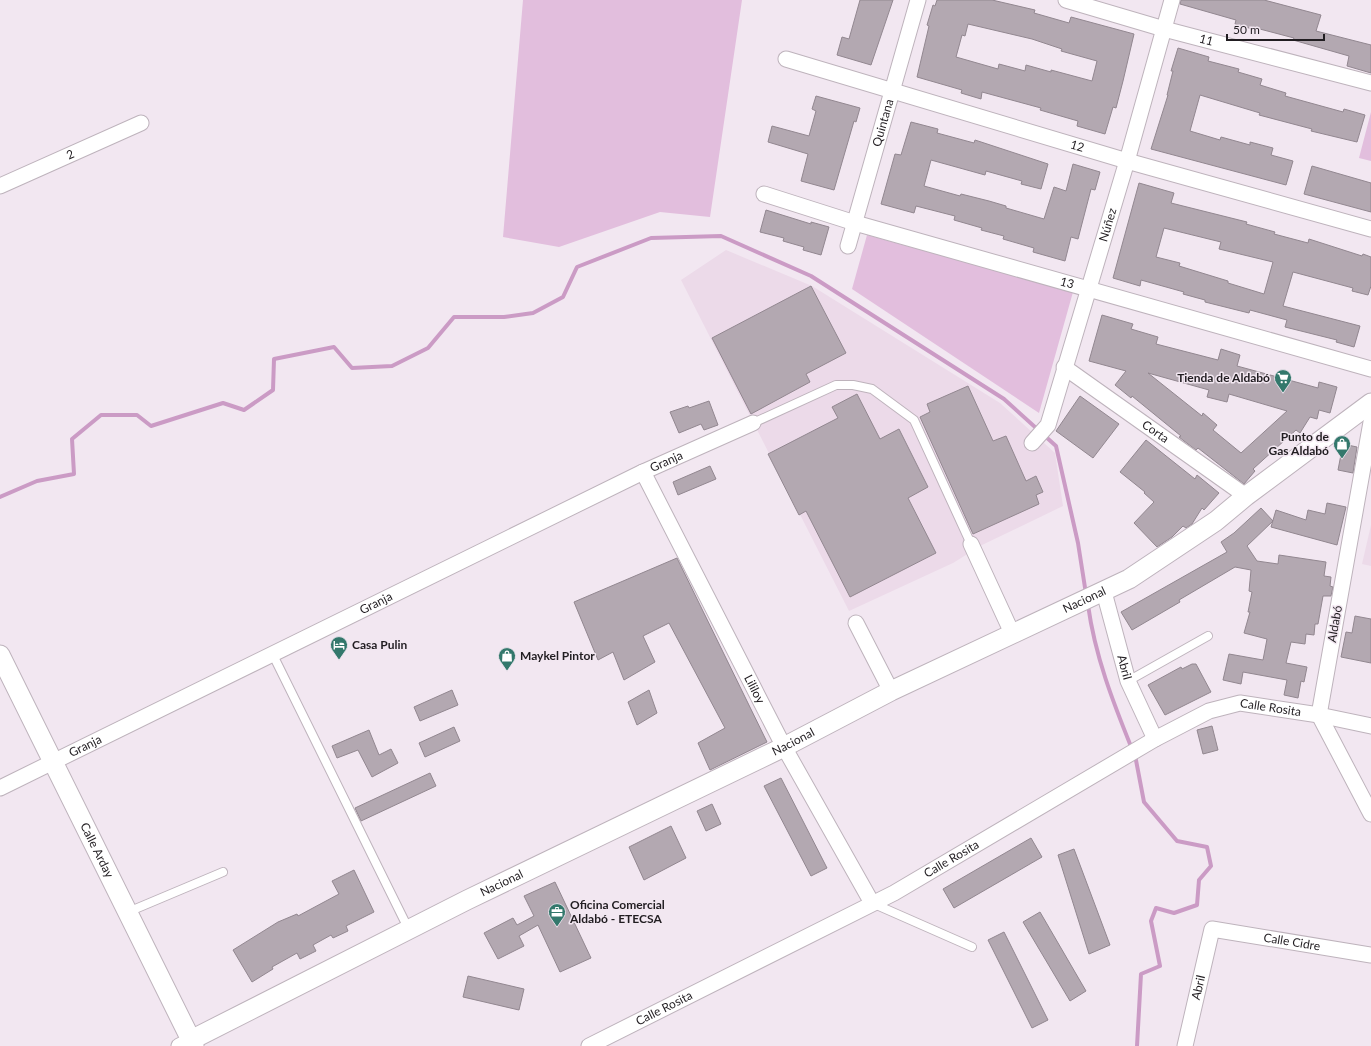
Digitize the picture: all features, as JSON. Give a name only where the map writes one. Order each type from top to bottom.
[{"type":"street","name":"Quintana","points":[[848,246],[918,0]]},
{"type":"street","name":"11","points":[[1066,0],[1164,28],[1371,83]]},
{"type":"street","name":"Núñez","points":[[1032,442],[1048,424],[1127,161],[1172,0]]},
{"type":"street","name":"12","points":[[786,59],[892,92],[1127,161],[1371,229]]},
{"type":"street","name":"2","points":[[0,186],[142,123]]},
{"type":"street","name":"13","points":[[764,194],[855,223],[1371,369]]},
{"type":"street","name":"Corta","points":[[1064,367],[1246,496]]},
{"type":"street","name":"Nacional","points":[[188,1044],[409,930],[784,747],[891,691],[1012,632],[1072,607],[1129,579],[1216,521],[1246,496],[1371,403]]},
{"type":"street","name":"Aldabó","points":[[1319,715],[1371,422]]},
{"type":"street","name":"Granja","points":[[0,788],[643,472],[753,423]]},
{"type":"street","name":"Lililoy","points":[[643,472],[784,747],[872,903]]},
{"type":"street","points":[[971,544],[1012,632]]},
{"type":"street","name":"Abril","points":[[1099,594],[1149,743]]},
{"type":"street","points":[[856,623],[891,691]]},
{"type":"street","name":"Calle Arday","points":[[0,656],[128,912],[188,1044]]},
{"type":"street","name":"Calle Rosita","points":[[596,1044],[894,893],[1126,756],[1209,711],[1240,703],[1319,715],[1371,726]]},
{"type":"street","points":[[1319,715],[1371,814]]},
{"type":"street","name":"Abril","points":[[1185,1046],[1212,929]]},
{"type":"street","name":"Calle Cidre","points":[[1212,929],[1371,955]]},
{"type":"lane","points":[[753,423],[836,385],[853,384],[872,389],[914,420],[971,544]]},
{"type":"lane","points":[[1128,681],[1208,636]]},
{"type":"lane","points":[[272,655],[409,930]]},
{"type":"lane","points":[[128,912],[223,872]]},
{"type":"lane","points":[[872,903],[972,947]]},
{"type":"shaded area","points":[[523,0],[742,0],[710,217],[660,212],[559,247],[503,237]]},
{"type":"shaded area","points":[[1371,112],[1371,161],[1359,158]]},
{"type":"shaded area","points":[[867,235],[1073,292],[1039,413],[852,289]]},
{"type":"shaded area","points":[[726,250],[812,286],[1000,403],[1055,453],[1063,506],[982,545],[953,563],[849,611],[681,280]]},
{"type":"shaded area","points":[[1371,525],[1371,566],[1362,564]]},
{"type":"building","points":[[860,0],[893,0],[871,65],[837,55],[842,37],[849,39]]},
{"type":"building","points":[[937,0],[992,0],[1035,10],[1034,13],[1069,23],[1071,17],[1134,34],[1116,108],[1113,107],[1105,134],[1077,126],[1078,121],[1040,110],[1041,108],[982,92],[981,99],[961,93],[962,90],[917,77],[929,26],[927,25],[933,5],[935,6]],"holes":[[[968,24],[1032,39],[1062,49],[1061,51],[1097,61],[1092,81],[1026,65],[1025,71],[999,64],[998,69],[956,57],[962,35],[965,36]]]},
{"type":"building","points":[[1181,0],[1264,0],[1321,15],[1316,31],[1371,45],[1371,73],[1347,66],[1349,56],[1293,40],[1294,38],[1235,24],[1236,20],[1180,4]]},
{"type":"building","points":[[1178,48],[1209,57],[1208,61],[1239,69],[1238,72],[1262,79],[1260,85],[1286,93],[1285,96],[1343,112],[1344,109],[1365,115],[1357,142],[1311,131],[1312,129],[1259,115],[1260,113],[1200,95],[1190,131],[1220,140],[1221,137],[1250,145],[1250,142],[1273,148],[1271,155],[1293,161],[1286,185],[1151,149],[1168,95],[1173,71],[1171,71]]},
{"type":"building","points":[[816,96],[860,108],[856,122],[854,121],[834,190],[801,181],[808,154],[768,142],[772,126],[809,136],[816,111],[812,109]]},
{"type":"building","points":[[911,122],[938,129],[937,133],[974,143],[975,140],[1048,164],[1041,189],[1021,184],[1022,181],[986,171],[985,175],[931,160],[924,186],[960,196],[961,194],[989,201],[1006,206],[1006,208],[1044,219],[1054,187],[1066,191],[1073,164],[1100,172],[1095,190],[1091,189],[1078,239],[1071,237],[1065,261],[1033,252],[1034,248],[1003,239],[1004,236],[981,230],[982,228],[954,220],[955,216],[916,206],[914,213],[881,204],[895,154],[901,155]]},
{"type":"building","points":[[1312,166],[1371,183],[1371,212],[1304,194]]},
{"type":"building","points":[[1139,183],[1174,193],[1171,203],[1247,222],[1246,224],[1275,232],[1274,234],[1308,243],[1309,239],[1362,256],[1363,254],[1371,257],[1371,286],[1368,295],[1352,291],[1353,288],[1293,272],[1283,306],[1360,326],[1354,347],[1336,342],[1337,340],[1285,327],[1287,320],[1250,310],[1249,313],[1205,302],[1205,300],[1183,294],[1184,292],[1141,280],[1140,286],[1113,278]],"holes":[[[1164,228],[1221,242],[1219,249],[1273,262],[1264,294],[1179,266],[1180,263],[1156,257]]]},
{"type":"building","points":[[766,210],[811,224],[811,222],[829,227],[821,255],[803,250],[804,247],[783,241],[784,238],[760,232]]},
{"type":"building","points":[[811,286],[846,353],[806,374],[810,382],[751,414],[712,338]]},
{"type":"building","points":[[1102,315],[1133,324],[1131,329],[1158,337],[1156,344],[1218,360],[1221,349],[1240,355],[1237,366],[1318,388],[1319,382],[1337,387],[1330,413],[1319,410],[1317,419],[1310,417],[1300,433],[1296,430],[1253,469],[1255,471],[1244,484],[1198,448],[1196,450],[1184,441],[1179,437],[1181,436],[1132,396],[1131,398],[1115,385],[1126,371],[1089,361]],"holes":[[[1148,373],[1209,390],[1207,397],[1227,402],[1229,394],[1287,411],[1241,453],[1213,430],[1217,425],[1203,413],[1202,416]]]},
{"type":"building","points":[[968,386],[993,441],[1006,436],[1026,481],[1036,476],[1043,492],[1036,495],[1039,504],[973,534],[920,417],[930,412],[927,404]]},
{"type":"building","points":[[857,394],[880,439],[899,429],[928,487],[908,498],[936,553],[850,597],[806,511],[799,515],[768,454],[838,418],[832,407]]},
{"type":"building","points":[[1080,396],[1119,424],[1093,458],[1056,431]]},
{"type":"building","points":[[709,401],[718,425],[704,430],[701,424],[679,433],[670,412],[688,406],[689,408]]},
{"type":"building","points":[[1146,440],[1195,479],[1197,475],[1219,493],[1204,510],[1202,508],[1192,524],[1186,528],[1183,526],[1172,537],[1157,547],[1134,523],[1154,502],[1144,493],[1145,492],[1120,472]]},
{"type":"building","points":[[1343,444],[1357,447],[1353,473],[1338,470]]},
{"type":"building","points":[[710,466],[716,479],[678,495],[673,482]]},
{"type":"building","points":[[1327,503],[1346,507],[1337,545],[1271,527],[1276,510],[1306,520],[1308,510],[1325,514]]},
{"type":"building","points":[[1261,508],[1273,521],[1247,546],[1257,561],[1278,564],[1279,555],[1326,562],[1324,576],[1331,577],[1330,586],[1333,587],[1331,596],[1323,596],[1318,624],[1315,624],[1314,635],[1306,634],[1305,644],[1291,642],[1286,663],[1307,667],[1304,682],[1301,681],[1298,698],[1284,695],[1287,680],[1243,672],[1241,684],[1223,680],[1229,654],[1263,660],[1267,639],[1244,633],[1250,612],[1248,612],[1252,592],[1249,591],[1251,570],[1235,567],[1132,630],[1121,612],[1227,552],[1221,542],[1234,533]]},
{"type":"building","points":[[677,558],[767,742],[710,770],[698,743],[725,728],[669,623],[643,636],[655,662],[624,680],[613,652],[598,660],[574,602]]},
{"type":"building","points":[[1355,616],[1371,619],[1371,663],[1341,657],[1346,632],[1352,633]]},
{"type":"building","points":[[1192,664],[1196,664],[1211,692],[1165,715],[1148,685],[1181,667],[1182,669]]},
{"type":"building","points":[[452,690],[458,705],[420,721],[414,707]]},
{"type":"building","points":[[649,690],[657,713],[637,725],[628,702]]},
{"type":"building","points":[[1212,726],[1218,750],[1203,754],[1197,730]]},
{"type":"building","points":[[454,727],[460,741],[425,757],[419,743]]},
{"type":"building","points":[[369,730],[379,755],[391,749],[398,763],[372,777],[358,750],[337,758],[332,746]]},
{"type":"building","points":[[430,773],[436,786],[361,821],[355,808]]},
{"type":"building","points":[[781,778],[827,868],[811,876],[764,786]]},
{"type":"building","points":[[712,804],[721,824],[706,831],[697,811]]},
{"type":"building","points":[[671,826],[686,858],[644,880],[629,847]]},
{"type":"building","points":[[1031,838],[1042,857],[954,908],[943,889]]},
{"type":"building","points":[[1074,849],[1110,945],[1089,954],[1058,855]]},
{"type":"building","points":[[354,870],[374,912],[346,926],[348,931],[333,938],[331,935],[313,945],[316,951],[300,959],[297,953],[272,967],[273,969],[252,982],[233,950],[278,922],[297,914],[298,916],[339,894],[332,881]]},
{"type":"building","name":"Oficina Comercial Aldabó - ETECSA","points":[[555,882],[591,958],[560,972],[538,925],[519,936],[524,946],[498,959],[484,933],[513,918],[517,925],[534,916],[524,896]]},
{"type":"building","points":[[1040,912],[1086,991],[1070,1001],[1023,922]]},
{"type":"building","points":[[1004,932],[1048,1020],[1032,1028],[988,940]]},
{"type":"building","points":[[468,976],[524,989],[519,1010],[463,997]]},
{"type":"waterway","points":[[0,497],[37,481],[74,474],[72,439],[101,415],[137,415],[151,426],[223,403],[244,410],[273,390],[274,359],[334,347],[352,368],[392,366],[428,348],[454,317],[504,317],[533,313],[563,297],[577,267],[651,238],[721,236],[811,276],[1004,399],[1056,446],[1078,543],[1086,594]]},
{"type":"waterway","points":[[1088,605],[1100,661],[1132,749]]},
{"type":"waterway","points":[[1135,755],[1144,802],[1177,841],[1207,847],[1211,866],[1199,880],[1197,905],[1174,913],[1156,908],[1151,921],[1160,966],[1141,974],[1137,1046]]},
{"type":"place","name":"Tienda de Aldabó","points":[[1283,393]]},
{"type":"place","name":"Punto de Gas Aldabó","points":[[1342,459]]},
{"type":"place","name":"Casa Pulin","points":[[339,660]]},
{"type":"place","name":"Maykel Pintor","points":[[507,671]]},
{"type":"place","name":"Oficina Comercial Aldabó - ETECSA","points":[[557,927]]}]
